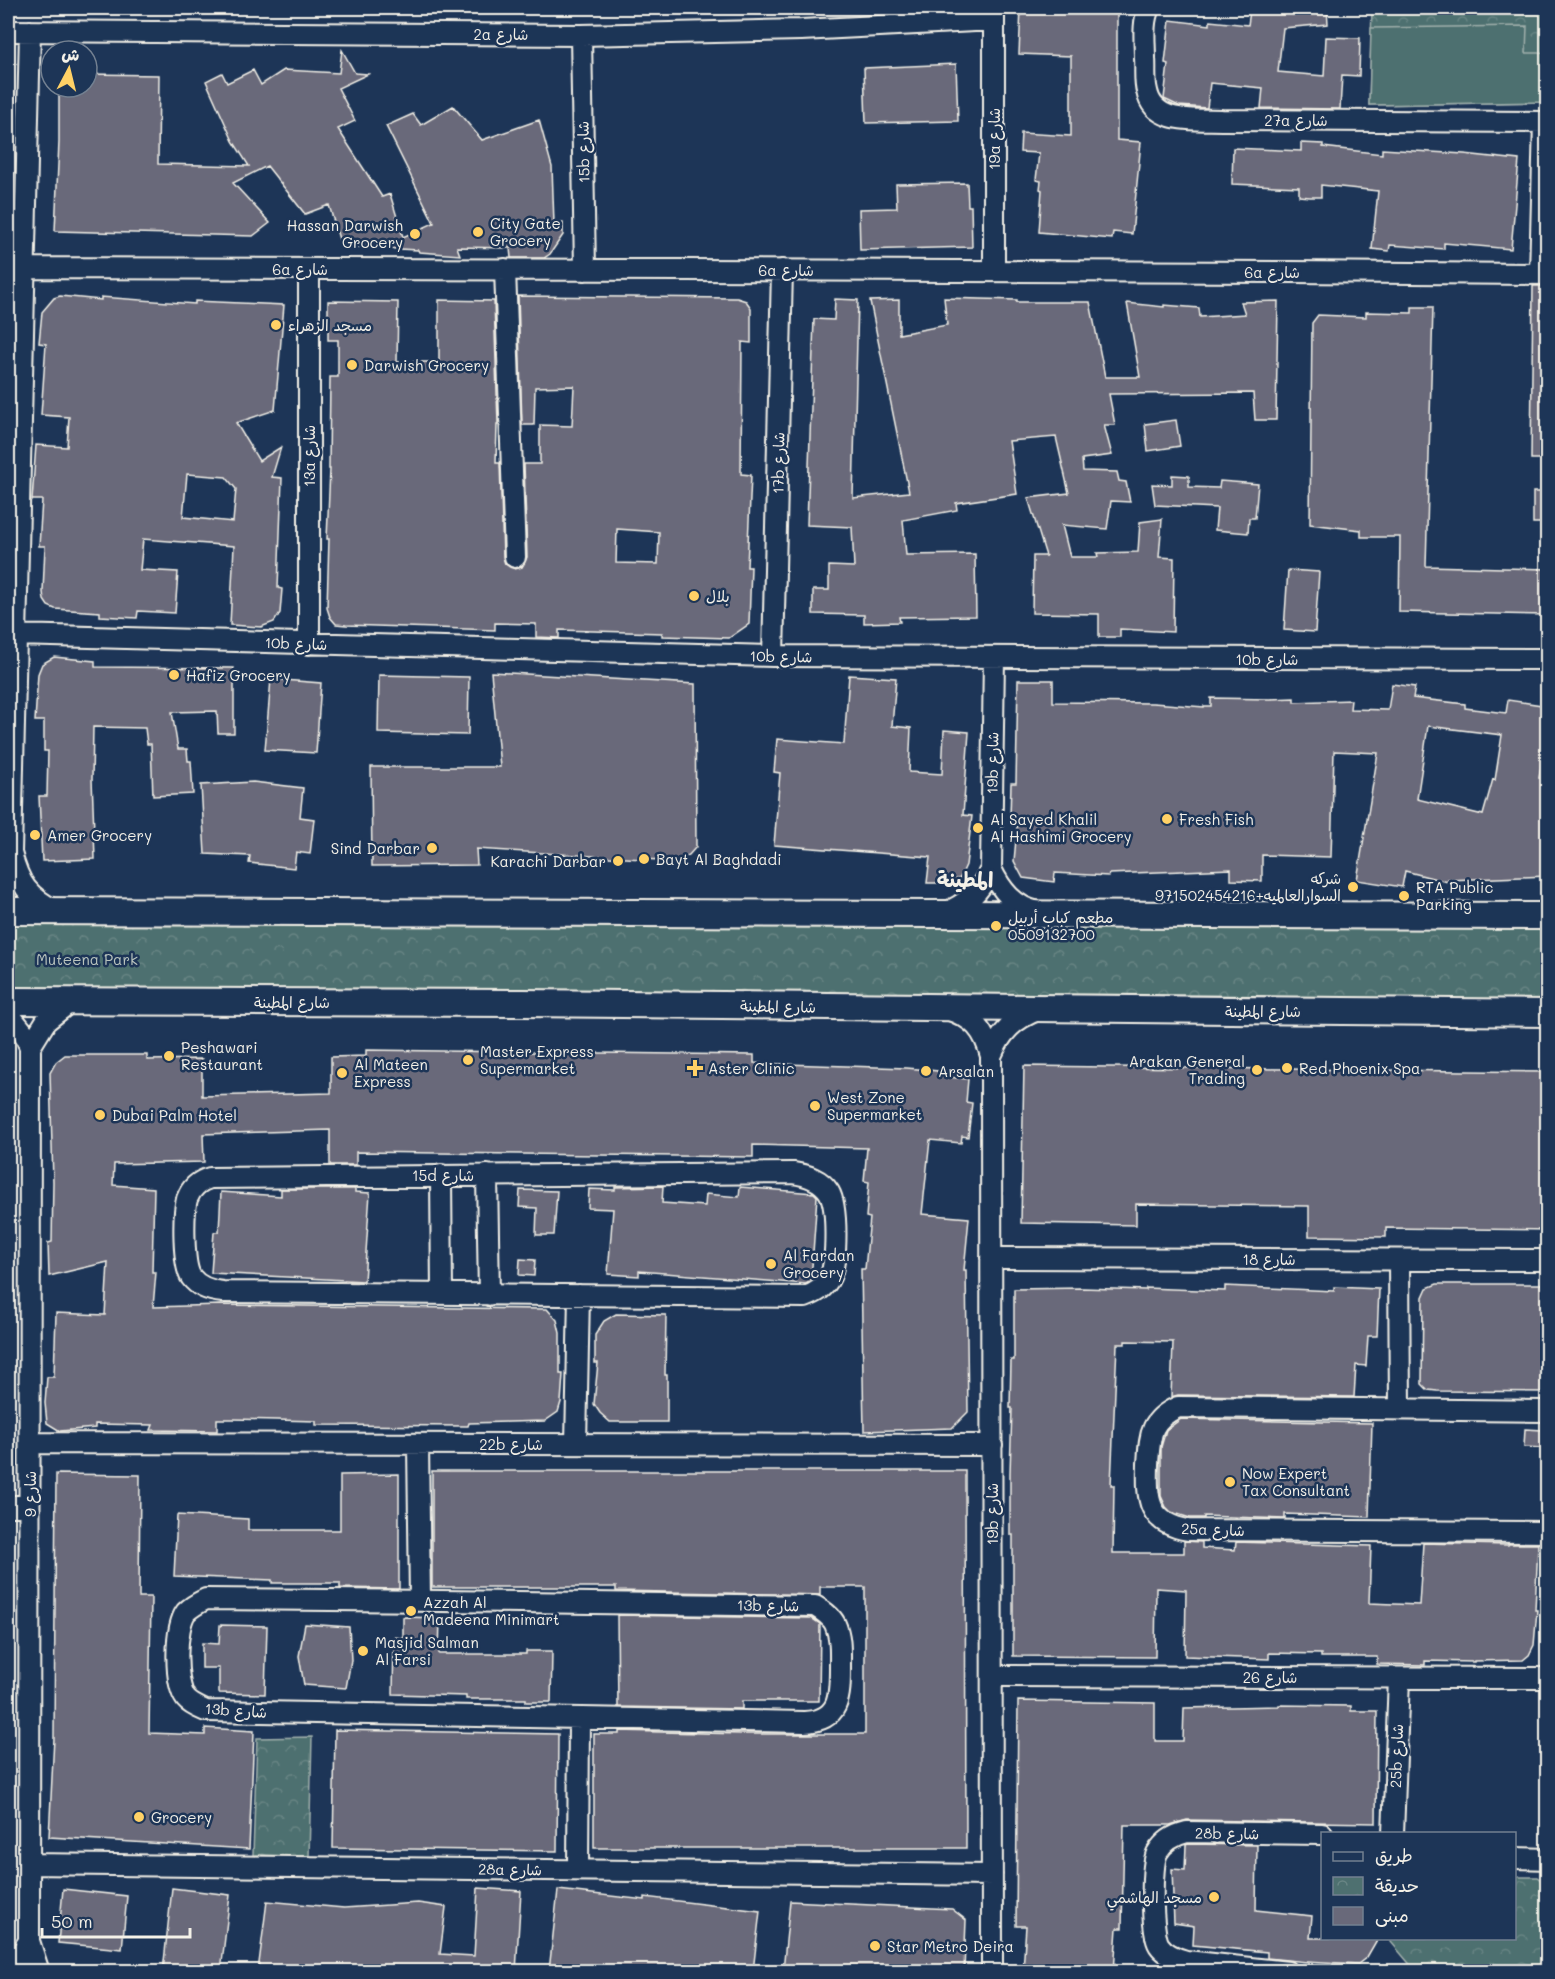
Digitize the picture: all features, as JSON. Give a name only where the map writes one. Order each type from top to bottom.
[{"type":"street","name":"27a شارع","points":[[1149,8],[1145,23],[1147,92],[1151,103],[1160,112],[1170,117],[1233,120],[1546,122],[1544,274]]},
{"type":"street","name":"2a شارع","points":[[8,31],[581,35],[790,30],[994,14]]},
{"type":"street","name":"19a شارع","points":[[994,14],[994,271]]},
{"type":"street","points":[[30,31],[24,268],[14,468],[16,635],[9,856],[25,889],[39,902],[56,911]]},
{"type":"street","name":"15b شارع","points":[[581,35],[585,270]]},
{"type":"street","name":"6a شارع","points":[[24,268],[1544,274]]},
{"type":"street","name":"13a شارع","points":[[309,269],[309,644]]},
{"type":"street","points":[[505,269],[515,557]]},
{"type":"street","name":"17b شارع","points":[[773,656],[782,270]]},
{"type":"street","name":"10b شارع","points":[[16,635],[773,656],[1548,659]]},
{"type":"street","name":"19b شارع","points":[[991,869],[993,657]]},
{"type":"street","points":[[942,914],[958,908],[972,898],[983,885],[991,869]]},
{"type":"street","points":[[991,869],[1000,887],[1013,901],[1030,910],[1049,915]]},
{"type":"street","points":[[8,911],[1548,916]]},
{"type":"street","name":"شارع المطينة","points":[[8,1001],[523,1003],[1548,1013]]},
{"type":"street","points":[[30,1047],[46,1021],[70,1002]]},
{"type":"street","name":"19b شارع","points":[[945,1008],[962,1014],[976,1024],[986,1038],[991,1056],[992,1971]]},
{"type":"street","name":"19b شارع","points":[[991,1056],[998,1040],[1009,1026],[1024,1015],[1041,1009]]},
{"type":"street","points":[[8,1013],[24,1033],[30,1047]]},
{"type":"street","name":"شارع 9","points":[[30,1047],[29,1941],[39,1971]]},
{"type":"street","name":"15d شارع","points":[[793,1173],[807,1175],[820,1182],[829,1192],[834,1205],[833,1265],[825,1286],[806,1297],[212,1291],[201,1287],[186,1269],[188,1199],[193,1189],[202,1180],[227,1177],[441,1175],[793,1173]]},
{"type":"street","points":[[441,1175],[442,1294]]},
{"type":"street","points":[[488,1175],[489,1295]]},
{"type":"street","name":"شارع 18","points":[[992,1258],[1548,1260]]},
{"type":"street","points":[[1399,1260],[1400,1409]]},
{"type":"street","points":[[576,1444],[579,1295]]},
{"type":"street","name":"25a شارع","points":[[1548,1412],[1178,1407],[1162,1416],[1151,1431],[1148,1465],[1148,1500],[1154,1512],[1163,1522],[1175,1528],[1188,1530],[1548,1532]]},
{"type":"street","name":"22b شارع","points":[[30,1443],[992,1445]]},
{"type":"street","points":[[418,1444],[420,1600]]},
{"type":"street","points":[[8,1506],[29,1506]]},
{"type":"street","name":"13b شارع","points":[[206,1599],[802,1605],[815,1606],[835,1623],[839,1635],[840,1692],[832,1711],[824,1718],[814,1722],[579,1719],[206,1711],[186,1699],[181,1688],[180,1623],[195,1604],[206,1599]]},
{"type":"street","name":"شارع 26","points":[[992,1676],[1548,1678]]},
{"type":"street","name":"25b شارع","points":[[1393,1832],[1399,1678]]},
{"type":"street","points":[[578,1870],[579,1719]]},
{"type":"street","name":"28b شارع","points":[[1288,1971],[1186,1961],[1166,1953],[1154,1936],[1156,1856],[1169,1839],[1186,1832],[1321,1834]]},
{"type":"street","points":[[1516,1858],[1548,1859]]},
{"type":"street","name":"28a شارع","points":[[29,1864],[992,1875]]},
{"type":"street","points":[[9,1971],[29,1941]]},
{"type":"green space","points":[[1372,8],[1547,8],[1547,102],[1369,105]]},
{"type":"green space","points":[[1527,26],[1526,53],[1547,53],[1547,102],[1369,105],[1371,28]]},
{"type":"green space","name":"Muteena Park","points":[[8,919],[1547,922],[1547,1002],[8,998]]},
{"type":"green space","points":[[312,1737],[309,1857],[253,1855],[257,1738]]},
{"type":"green space","points":[[1516,1877],[1537,1877],[1547,1885],[1547,1971],[1454,1972],[1413,1968],[1391,1940],[1516,1940]]},
{"type":"building","points":[[1021,8],[1117,8],[1117,140],[1141,142],[1132,234],[1113,232],[1112,239],[1039,232],[1042,190],[1040,189],[1041,181],[1036,180],[1039,153],[1020,152],[1021,133],[1071,136],[1071,56],[1019,54]]},
{"type":"building","points":[[1298,8],[1327,8],[1328,24],[1283,28],[1278,72],[1324,76],[1326,37],[1360,38],[1359,76],[1342,75],[1340,109],[1261,108],[1263,88],[1210,83],[1207,108],[1179,106],[1164,99],[1170,20],[1210,25],[1210,21],[1248,25],[1250,11],[1299,15]]},
{"type":"building","points":[[342,50],[355,73],[368,74],[338,88],[355,121],[338,129],[382,197],[390,194],[403,237],[434,223],[386,126],[413,114],[421,125],[453,106],[482,140],[539,120],[552,167],[554,224],[563,223],[563,235],[550,254],[544,258],[511,258],[510,248],[457,247],[460,255],[419,252],[418,250],[341,246],[329,205],[305,214],[267,166],[233,183],[270,223],[253,236],[55,231],[59,99],[99,99],[99,74],[159,75],[158,164],[249,166],[233,141],[206,81],[222,73],[227,83],[253,70],[261,85],[284,70],[339,73]]},
{"type":"building","points":[[956,64],[958,121],[866,123],[864,68]]},
{"type":"building","points":[[1301,143],[1323,144],[1323,147],[1382,154],[1382,149],[1519,160],[1511,249],[1444,243],[1444,249],[1390,245],[1389,251],[1372,249],[1378,191],[1321,185],[1321,197],[1310,197],[1299,196],[1299,187],[1232,184],[1233,148],[1301,151]]},
{"type":"building","points":[[967,183],[968,206],[971,206],[972,247],[860,250],[859,209],[897,208],[896,184]]},
{"type":"building","points":[[1533,286],[1548,286],[1548,459],[1531,459]]},
{"type":"building","points":[[60,296],[101,300],[101,297],[195,304],[195,301],[284,305],[275,410],[236,423],[259,461],[281,447],[272,477],[282,478],[278,588],[282,589],[280,613],[274,622],[261,627],[230,625],[234,546],[143,539],[140,570],[178,572],[175,613],[138,611],[137,618],[100,616],[100,612],[55,609],[48,606],[43,592],[45,546],[39,546],[42,500],[32,500],[36,445],[67,447],[69,417],[41,415],[46,344],[39,343],[42,312],[54,298]],"holes":[[[187,474],[226,477],[236,489],[233,522],[183,517]]]},
{"type":"building","points":[[518,296],[737,298],[746,301],[751,308],[751,343],[742,342],[741,474],[751,475],[747,567],[751,567],[749,624],[729,638],[662,636],[662,633],[559,630],[559,638],[536,637],[536,624],[495,623],[495,630],[336,624],[327,608],[329,539],[327,539],[330,377],[338,377],[338,340],[328,340],[328,301],[398,302],[397,362],[439,362],[439,300],[494,301],[498,424],[496,463],[500,463],[503,557],[505,564],[515,569],[522,567],[527,557],[524,464],[540,464],[540,425],[572,426],[574,386],[535,387],[534,425],[522,425]],"holes":[[[617,529],[659,532],[658,564],[616,563]]]},
{"type":"building","points":[[944,298],[1017,300],[1017,302],[1090,302],[1105,377],[1140,377],[1127,303],[1199,308],[1200,317],[1245,314],[1241,302],[1278,301],[1276,420],[1255,420],[1253,393],[1109,394],[1115,425],[1104,425],[1112,455],[1082,459],[1083,471],[1117,472],[1119,481],[1126,482],[1130,502],[1111,501],[1107,529],[1062,525],[1070,557],[1098,557],[1097,553],[1138,552],[1140,522],[1162,519],[1159,557],[1174,558],[1173,632],[1120,629],[1120,637],[1099,637],[1099,614],[1032,613],[1033,556],[1046,556],[1028,498],[1069,493],[1056,437],[1009,441],[1017,494],[956,503],[957,510],[903,520],[906,555],[975,554],[976,616],[899,617],[900,622],[864,623],[864,615],[813,614],[813,590],[829,590],[829,566],[854,567],[852,527],[807,525],[814,319],[834,320],[835,299],[858,300],[853,498],[909,492],[870,301],[899,300],[899,334],[947,325]]},
{"type":"building","points":[[1412,307],[1433,307],[1426,566],[1548,569],[1548,615],[1399,612],[1400,537],[1361,537],[1361,530],[1310,524],[1312,323],[1318,315],[1366,317],[1366,312],[1412,313]]},
{"type":"building","points":[[1176,420],[1180,446],[1148,451],[1145,424]]},
{"type":"building","points":[[1172,475],[1189,476],[1189,487],[1219,488],[1220,481],[1258,484],[1255,518],[1249,518],[1248,533],[1215,530],[1217,508],[1155,505],[1152,484],[1172,485]]},
{"type":"building","points":[[1533,492],[1548,492],[1548,523],[1533,523]]},
{"type":"building","points":[[1288,570],[1319,572],[1315,632],[1284,630]]},
{"type":"building","points":[[54,657],[95,661],[95,667],[234,668],[234,733],[218,733],[217,711],[172,712],[178,749],[187,749],[188,761],[191,761],[193,794],[153,796],[151,744],[147,744],[145,728],[93,727],[95,859],[42,861],[39,796],[47,796],[48,751],[44,751],[44,721],[35,721],[38,674],[42,664]]},
{"type":"building","points":[[491,672],[695,684],[696,847],[689,855],[676,861],[476,849],[477,865],[372,866],[371,767],[500,767]]},
{"type":"building","points":[[379,675],[469,677],[468,735],[378,733]]},
{"type":"building","points":[[849,675],[896,678],[892,726],[911,728],[909,772],[942,774],[944,730],[969,732],[963,815],[972,816],[966,865],[960,878],[946,883],[927,883],[930,857],[774,845],[780,773],[774,772],[777,739],[844,744]]},
{"type":"building","points":[[271,679],[321,683],[316,753],[265,750]]},
{"type":"building","points":[[1018,680],[1053,680],[1053,702],[1153,703],[1204,707],[1211,706],[1211,698],[1294,698],[1294,702],[1351,700],[1350,709],[1388,710],[1392,684],[1415,687],[1413,698],[1465,704],[1465,708],[1506,713],[1508,700],[1548,706],[1548,726],[1539,778],[1548,779],[1548,876],[1448,880],[1448,882],[1405,871],[1402,887],[1357,880],[1378,753],[1334,751],[1331,857],[1262,855],[1262,881],[1231,880],[1231,869],[1109,874],[1108,876],[1055,873],[1054,882],[1023,878],[1014,861],[1018,818],[1010,818],[1011,783],[1016,783]],"holes":[[[1428,726],[1502,735],[1495,780],[1493,779],[1483,815],[1417,799]]]},
{"type":"building","points":[[253,782],[303,788],[300,817],[314,819],[310,854],[296,852],[294,868],[249,863],[250,856],[205,854],[201,785]]},
{"type":"building","points":[[366,1050],[754,1055],[754,1063],[907,1068],[938,1071],[938,1076],[968,1079],[966,1102],[972,1103],[968,1137],[962,1136],[961,1143],[930,1140],[922,1214],[969,1218],[964,1270],[966,1270],[968,1412],[952,1428],[864,1431],[861,1269],[865,1269],[870,1218],[866,1217],[869,1182],[864,1181],[867,1148],[753,1145],[753,1157],[356,1152],[356,1165],[330,1165],[330,1130],[203,1134],[204,1162],[114,1164],[113,1185],[154,1188],[152,1272],[156,1272],[153,1307],[220,1305],[547,1309],[557,1320],[560,1333],[560,1374],[563,1374],[558,1412],[545,1421],[469,1423],[468,1426],[316,1425],[316,1421],[217,1419],[217,1431],[151,1430],[153,1425],[95,1424],[95,1428],[60,1431],[47,1423],[45,1403],[47,1377],[54,1377],[56,1313],[105,1315],[108,1262],[49,1276],[48,1243],[52,1242],[53,1182],[50,1073],[56,1062],[65,1055],[147,1055],[147,1060],[202,1059],[202,1096],[331,1093],[331,1057],[366,1056]]},
{"type":"building","points":[[1024,1066],[1548,1072],[1548,1230],[1386,1228],[1386,1237],[1309,1236],[1309,1206],[1136,1204],[1136,1225],[1021,1223]]},
{"type":"building","points":[[663,1186],[662,1203],[705,1206],[706,1194],[739,1197],[740,1187],[814,1193],[817,1196],[811,1281],[806,1284],[639,1271],[639,1276],[608,1274],[613,1209],[588,1208],[589,1189],[615,1190],[615,1187]]},
{"type":"building","points":[[281,1189],[355,1189],[355,1192],[370,1193],[364,1281],[211,1273],[214,1232],[219,1232],[221,1192],[281,1196]]},
{"type":"building","points":[[520,1190],[557,1191],[554,1235],[536,1235],[537,1208],[519,1207]]},
{"type":"building","points":[[520,1259],[535,1260],[534,1276],[519,1275]]},
{"type":"building","points":[[1437,1284],[1548,1284],[1548,1392],[1428,1390],[1422,1384],[1423,1297],[1427,1288]]},
{"type":"building","points":[[1225,1286],[1334,1291],[1334,1287],[1379,1289],[1377,1336],[1368,1336],[1366,1366],[1356,1365],[1354,1397],[1178,1395],[1171,1397],[1173,1342],[1125,1341],[1125,1344],[1117,1344],[1111,1485],[1114,1485],[1113,1553],[1184,1553],[1184,1541],[1202,1542],[1202,1548],[1235,1550],[1236,1542],[1371,1546],[1369,1603],[1419,1605],[1423,1543],[1538,1544],[1534,1645],[1529,1655],[1523,1660],[1425,1661],[1425,1665],[1377,1664],[1377,1657],[1321,1657],[1321,1654],[1269,1653],[1269,1659],[1185,1656],[1186,1590],[1156,1588],[1155,1657],[1013,1656],[1013,1535],[1010,1535],[1012,1408],[1010,1408],[1011,1360],[1014,1360],[1014,1289],[1146,1290],[1146,1288],[1225,1291]]},
{"type":"building","points":[[616,1314],[666,1315],[667,1422],[610,1422],[594,1404],[598,1363],[595,1363],[595,1335],[604,1321]]},
{"type":"building","points":[[1181,1419],[1372,1423],[1369,1517],[1285,1514],[1285,1519],[1204,1516],[1204,1518],[1190,1518],[1171,1512],[1161,1496],[1161,1447],[1166,1430]]},
{"type":"building","points":[[1525,1429],[1543,1430],[1542,1448],[1524,1447]]},
{"type":"building","points":[[432,1471],[965,1471],[966,1848],[594,1848],[594,1734],[619,1734],[619,1731],[865,1734],[865,1587],[820,1587],[820,1595],[616,1591],[616,1587],[432,1587]]},
{"type":"building","points":[[56,1474],[140,1475],[139,1597],[151,1597],[149,1733],[205,1735],[205,1728],[254,1731],[249,1849],[49,1837],[54,1738]]},
{"type":"building","points":[[399,1474],[399,1589],[340,1588],[340,1583],[272,1583],[272,1580],[174,1576],[177,1515],[248,1519],[248,1530],[340,1530],[340,1475]]},
{"type":"building","points":[[617,1615],[811,1618],[820,1624],[819,1701],[742,1701],[742,1709],[618,1707]]},
{"type":"building","points":[[403,1617],[440,1618],[439,1654],[526,1654],[526,1651],[552,1651],[551,1702],[393,1694],[394,1637],[403,1638]]},
{"type":"building","points":[[305,1624],[349,1627],[351,1660],[346,1688],[304,1685],[299,1656]]},
{"type":"building","points":[[220,1625],[267,1626],[265,1694],[219,1693],[219,1668],[202,1668],[202,1643],[219,1644]]},
{"type":"building","points":[[1018,1701],[1155,1703],[1155,1741],[1183,1741],[1184,1708],[1279,1705],[1351,1706],[1351,1711],[1377,1711],[1376,1823],[1187,1820],[1170,1825],[1124,1825],[1122,1928],[1117,1928],[1114,1971],[1023,1971],[1026,1926],[1016,1926]]},
{"type":"building","points":[[335,1730],[558,1734],[557,1851],[333,1848]]},
{"type":"building","name":"مسجد الهاشمي","points":[[1186,1845],[1257,1845],[1256,1910],[1312,1916],[1310,1938],[1377,1940],[1367,1957],[1358,1964],[1267,1958],[1267,1952],[1193,1945],[1194,1926],[1174,1923],[1172,1869],[1185,1870]]},
{"type":"building","points":[[172,1888],[230,1895],[221,1971],[163,1971]]},
{"type":"building","points":[[478,1888],[521,1891],[516,1971],[258,1971],[267,1901],[344,1908],[418,1903],[446,1907],[440,1954],[474,1956]]},
{"type":"building","points":[[63,1889],[127,1896],[122,1949],[58,1943]]},
{"type":"building","points":[[558,1890],[645,1900],[645,1897],[760,1911],[753,1971],[549,1971]]},
{"type":"building","name":"Star Metro Deira","points":[[790,1901],[952,1909],[966,1920],[964,1971],[783,1971]]},
{"type":"place","name":"City Gate Grocery","points":[[478,232]]},
{"type":"place","name":"Hassan Darwish Grocery","points":[[415,234]]},
{"type":"place","name":"مسجد الزهراء","points":[[276,325]]},
{"type":"place","name":"Darwish Grocery","points":[[352,365]]},
{"type":"place","name":"بلال","points":[[694,596]]},
{"type":"place","name":"Hafiz Grocery","points":[[174,675]]},
{"type":"place","name":"Fresh Fish","points":[[1167,819]]},
{"type":"place","name":"Al Sayed Khalil Al Hashimi Grocery","points":[[978,828]]},
{"type":"place","name":"Amer Grocery","points":[[35,835]]},
{"type":"place","name":"Sind Darbar","points":[[432,848]]},
{"type":"place","name":"Bayt Al Baghdadi","points":[[644,859]]},
{"type":"place","name":"Karachi Darbar","points":[[618,861]]},
{"type":"place","name":"شركه السوارالعالميه+971502454216","points":[[1353,887]]},
{"type":"place","name":"RTA Public Parking","points":[[1404,896]]},
{"type":"place","name":"مطعم كباب أربيل 0509132700","points":[[996,926]]},
{"type":"place","name":"Peshawari Restaurant","points":[[169,1056]]},
{"type":"place","name":"Master Express Supermarket","points":[[468,1060]]},
{"type":"place","name":"Aster Clinic","points":[[695,1068]]},
{"type":"place","name":"Red Phoenix Spa","points":[[1287,1068]]},
{"type":"place","name":"Arakan General Trading","points":[[1257,1070]]},
{"type":"place","name":"Arsalan","points":[[926,1071]]},
{"type":"place","name":"Al Mateen Express","points":[[342,1073]]},
{"type":"place","name":"West Zone Supermarket","points":[[815,1106]]},
{"type":"place","name":"Dubai Palm Hotel","points":[[100,1115]]},
{"type":"place","name":"Al Fardan Grocery","points":[[771,1264]]},
{"type":"place","name":"Now Expert Tax Consultant","points":[[1230,1482]]},
{"type":"place","name":"Azzah Al Madeena Minimart","points":[[411,1611]]},
{"type":"place","name":"Masjid Salman Al Farsi","points":[[363,1651]]},
{"type":"place","name":"Grocery","points":[[139,1817]]},
{"type":"place","name":"مسجد الهاشمي","points":[[1214,1897]]},
{"type":"place","name":"Star Metro Deira","points":[[875,1946]]},
{"type":"district","name":"المطينة","points":[[965,878]]}]
